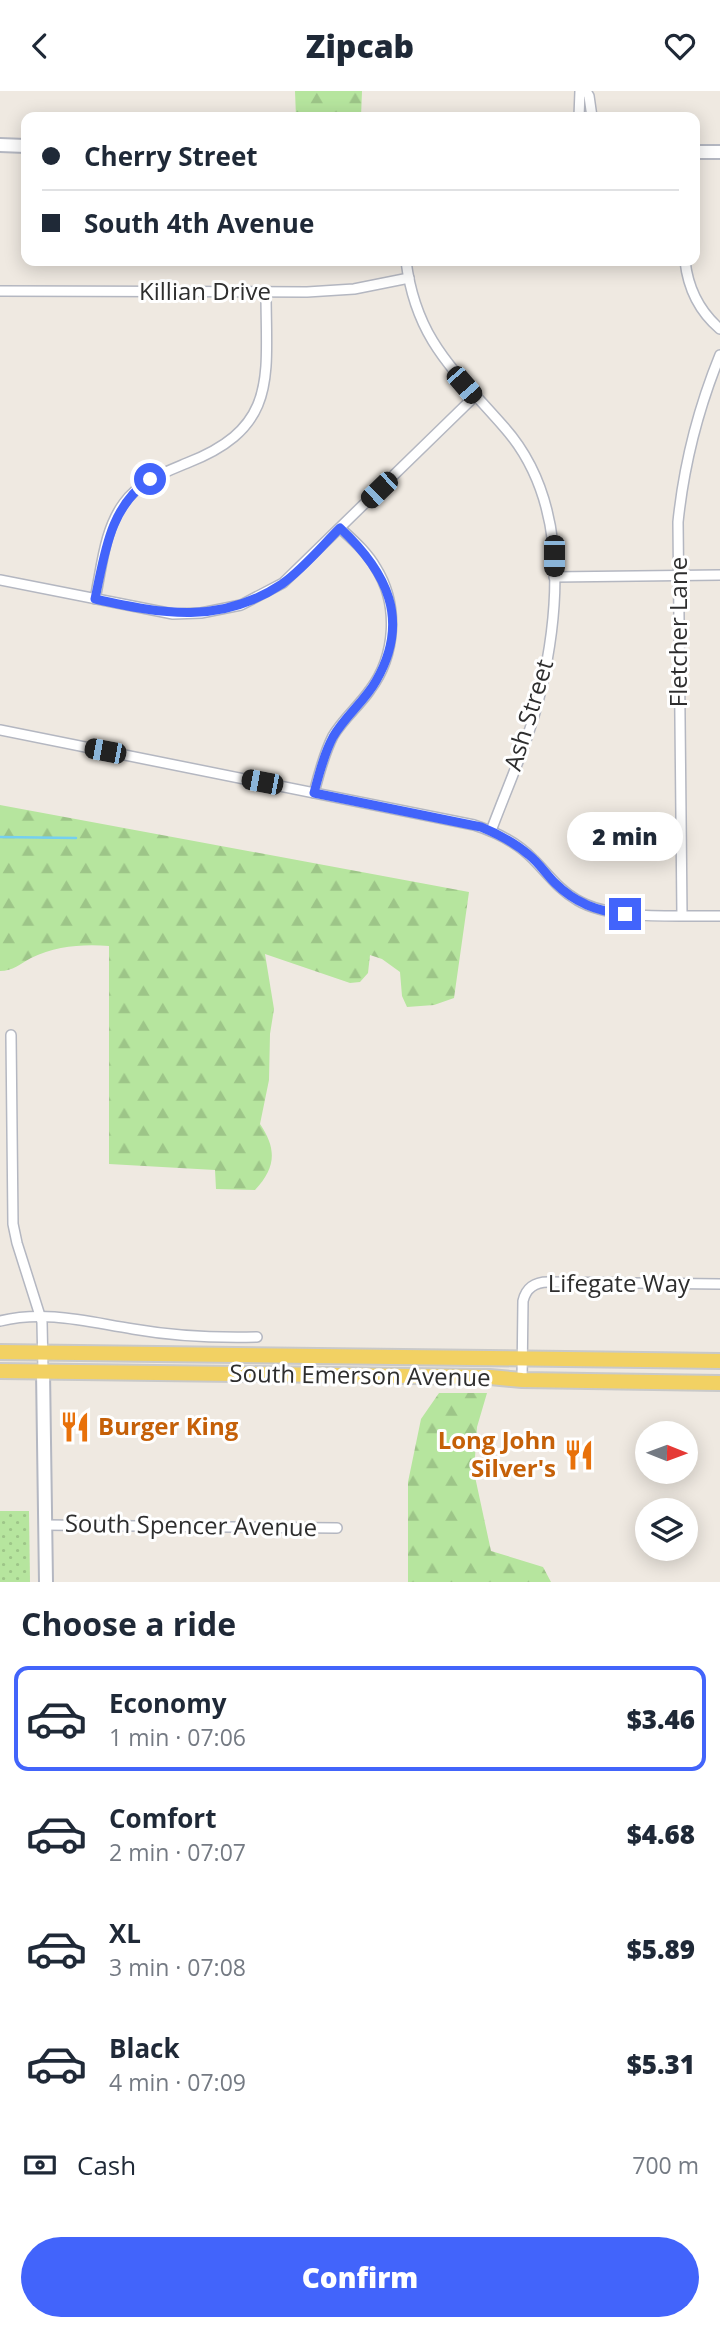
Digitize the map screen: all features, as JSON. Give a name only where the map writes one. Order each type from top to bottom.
[{"type":"main road","name":"South Emerson Avenue","points":[[0,1352],[720,1361]]},
{"type":"main road","name":"South Emerson Avenue","points":[[0,1371],[490,1377],[522,1380],[720,1383]]},
{"type":"street","points":[[579,112],[580,91]]},
{"type":"street","points":[[586,91],[591,112]]},
{"type":"street","points":[[0,145],[21,146]]},
{"type":"street","points":[[700,152],[720,152]]},
{"type":"street","name":"Ash Street","points":[[407,266],[413,299],[424,328],[438,353],[518,446],[538,483],[549,519],[554,577],[551,635],[541,691],[491,831]]},
{"type":"street","points":[[686,266],[692,292],[704,312],[720,329]]},
{"type":"street","name":"Killian Drive","points":[[0,291],[345,290],[409,278]]},
{"type":"street","points":[[95,599],[108,535],[129,497],[154,477],[213,453],[228,443],[255,411],[266,375],[266,292]]},
{"type":"street","name":"Fletcher Lane","points":[[682,915],[678,522],[681,485],[691,440],[720,355]]},
{"type":"street","points":[[0,580],[155,612],[188,614],[241,605],[283,583],[475,397]]},
{"type":"street","points":[[314,793],[332,738],[376,682],[387,656],[391,633],[391,605],[381,576],[362,548],[340,528]]},
{"type":"street","points":[[554,577],[720,575]]},
{"type":"street","points":[[0,730],[470,824],[491,831],[521,848],[562,890],[584,905],[616,913],[720,916]]},
{"type":"street","points":[[11,1035],[13,1224],[41,1315],[46,1582]]},
{"type":"street","name":"Lifegate Way","points":[[522,1380],[524,1296],[530,1287],[538,1283],[720,1284]]},
{"type":"street","name":"South Emerson Avenue","points":[[0,1321],[23,1315],[41,1315],[151,1332],[209,1337],[257,1337]]},
{"type":"street","name":"South Spencer Avenue","points":[[45,1525],[337,1528]]},
{"type":"green space","points":[[295,91],[362,91],[361,112],[296,112]]},
{"type":"green space","points":[[0,805],[469,892],[454,998],[434,1005],[407,1007],[402,996],[400,972],[382,959],[370,955],[368,973],[360,982],[350,983],[265,954],[274,1009],[270,1034],[269,1080],[260,1124],[266,1133],[272,1158],[262,1182],[255,1190],[216,1189],[215,1170],[109,1164],[109,946],[60,948],[0,971]]},
{"type":"green space","points":[[439,1393],[487,1393],[477,1427],[474,1472],[491,1551],[543,1567],[551,1582],[408,1582],[408,1482],[421,1419]]},
{"type":"green space","points":[[0,1511],[29,1511],[30,1582],[0,1582]]},
{"type":"waterway","points":[[0,837],[76,838]]},
{"type":"place","name":"Burger King","points":[[75,1427]]},
{"type":"place","name":"Long John Silver's","points":[[579,1455]]},
{"type":"route","points":[[150,479],[129,497],[113,521],[95,599],[155,612],[188,614],[241,605],[283,583],[340,528],[362,548],[381,576],[391,605],[390,647],[376,682],[332,738],[314,793],[481,827],[521,848],[562,890],[584,905],[625,914]]}]
